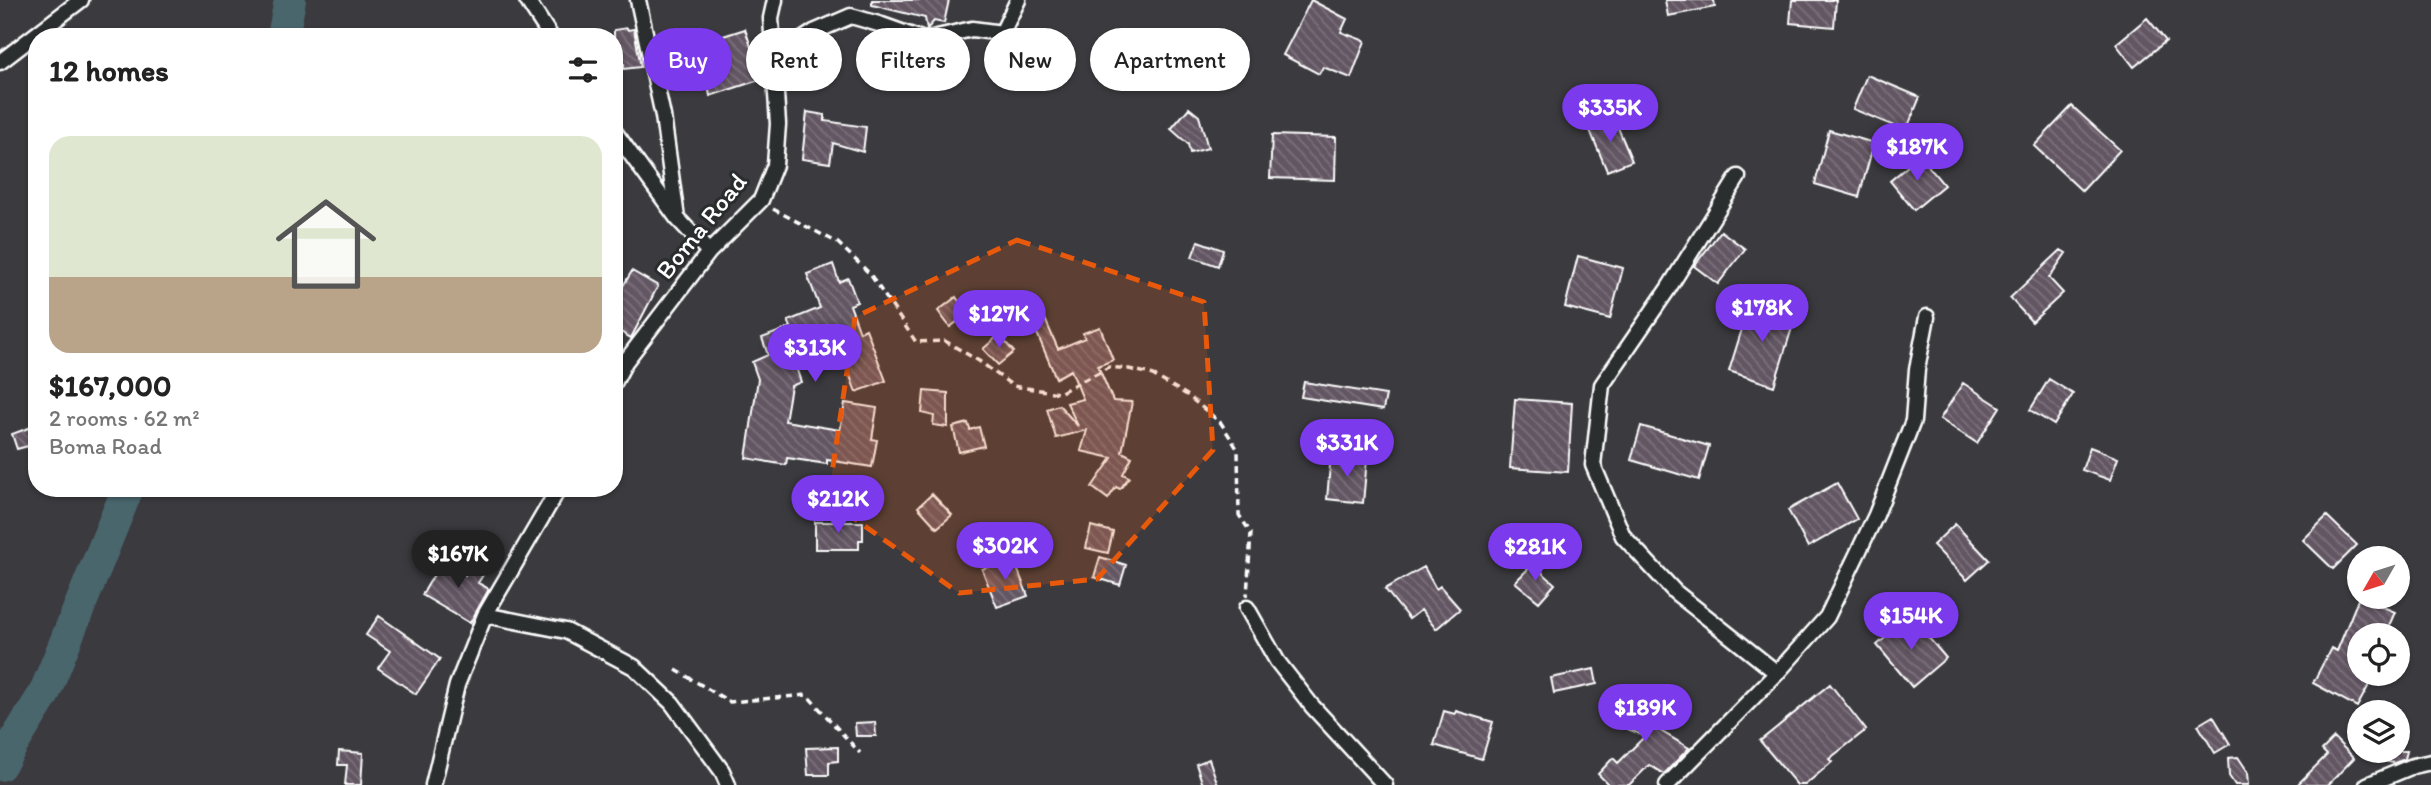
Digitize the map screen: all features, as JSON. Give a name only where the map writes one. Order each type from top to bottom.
[{"type":"street","points":[[45,28],[82,0]]},
{"type":"street","points":[[527,0],[545,28]]},
{"type":"street","points":[[638,0],[663,116],[677,218]]},
{"type":"street","name":"Boma Road","points":[[772,28],[775,0]]},
{"type":"street","points":[[823,28],[851,16],[924,40],[972,29],[1002,33],[1018,0]]},
{"type":"street","points":[[0,62],[28,41]]},
{"type":"street","name":"Boma Road","points":[[623,366],[709,252],[761,201],[775,166],[778,124],[776,91]]},
{"type":"street","points":[[623,143],[677,218],[709,252]]},
{"type":"street","points":[[1738,177],[1668,289],[1602,385],[1593,465],[1623,536],[1675,592],[1777,673]]},
{"type":"street","points":[[1667,785],[1777,673],[1827,617],[1875,515],[1913,421],[1917,369],[1927,317]]},
{"type":"street","points":[[433,785],[457,685],[485,615],[554,497]]},
{"type":"street","points":[[1247,608],[1277,661],[1312,706],[1385,785]]},
{"type":"street","points":[[485,615],[566,631],[634,667],[672,703],[722,771],[728,785]]},
{"type":"street","points":[[2367,785],[2413,766],[2431,762]]},
{"type":"path","points":[[761,201],[782,215],[838,243],[870,274],[916,342],[944,341],[979,360],[1013,386],[1059,393],[1109,368],[1152,374],[1186,395],[1221,423],[1238,450],[1239,515],[1251,533],[1247,608]]},
{"type":"path","points":[[676,670],[730,702],[807,695],[860,753]]},
{"type":"highlighted area","points":[[1017,240],[1204,302],[1213,450],[1097,579],[959,593],[828,500],[855,317]]},
{"type":"building","points":[[872,0],[949,0],[944,23],[934,21],[928,28],[925,18],[872,5]]},
{"type":"building","points":[[1311,0],[1347,19],[1341,32],[1365,41],[1351,78],[1323,67],[1319,74],[1283,55]]},
{"type":"building","points":[[1665,0],[1714,0],[1715,7],[1668,16]]},
{"type":"building","points":[[1792,0],[1836,0],[1834,27],[1790,23]]},
{"type":"building","points":[[2147,18],[2166,41],[2134,67],[2116,44]]},
{"type":"building","points":[[623,29],[634,29],[641,67],[624,69]]},
{"type":"building","points":[[745,29],[746,32],[746,84],[732,89],[732,33]]},
{"type":"building","points":[[1867,75],[1920,97],[1906,131],[1853,109]]},
{"type":"building","points":[[709,91],[725,91],[710,96]]},
{"type":"building","points":[[2072,106],[2120,150],[2082,191],[2034,146]]},
{"type":"building","points":[[1189,108],[1199,116],[1208,148],[1190,153],[1188,144],[1171,129]]},
{"type":"building","points":[[807,112],[825,115],[825,121],[866,127],[863,152],[833,143],[830,163],[802,159]]},
{"type":"building","points":[[1614,118],[1632,161],[1607,171],[1589,128]]},
{"type":"building","points":[[1829,130],[1874,143],[1859,197],[1815,184]]},
{"type":"building","points":[[1272,135],[1336,137],[1335,180],[1270,178]]},
{"type":"building","points":[[1920,156],[1944,185],[1914,210],[1890,181]]},
{"type":"building","points":[[1721,231],[1745,249],[1718,284],[1694,266]]},
{"type":"building","points":[[1198,241],[1223,250],[1218,266],[1192,257]]},
{"type":"building","points":[[2061,250],[2066,253],[2049,278],[2063,293],[2032,322],[2010,298]]},
{"type":"building","points":[[1578,256],[1623,268],[1610,319],[1565,307]]},
{"type":"building","points":[[833,264],[839,282],[848,278],[857,302],[850,305],[860,332],[866,329],[886,381],[856,392],[835,336],[791,353],[801,382],[791,386],[785,421],[840,430],[845,403],[877,408],[872,439],[877,440],[872,467],[827,460],[827,464],[787,458],[786,465],[746,458],[758,379],[752,362],[768,355],[762,338],[791,327],[788,321],[820,308],[807,274]]},
{"type":"building","points":[[632,271],[658,286],[631,338],[623,333],[623,286]]},
{"type":"building","points":[[956,297],[968,314],[950,327],[938,311]]},
{"type":"building","points":[[1750,303],[1795,318],[1774,386],[1729,371]]},
{"type":"building","points":[[1045,319],[1058,349],[1085,338],[1083,333],[1100,327],[1113,360],[1098,366],[1113,401],[1132,402],[1122,452],[1132,457],[1123,474],[1129,477],[1120,489],[1116,487],[1108,499],[1092,487],[1112,458],[1081,451],[1087,430],[1056,438],[1047,409],[1059,405],[1078,426],[1067,403],[1083,399],[1071,370],[1056,378],[1033,324]]},
{"type":"building","points":[[999,335],[1014,352],[998,365],[983,349]]},
{"type":"building","points":[[2049,379],[2073,394],[2054,425],[2030,410]]},
{"type":"building","points":[[1304,382],[1386,395],[1383,410],[1301,397]]},
{"type":"building","points":[[1963,383],[2000,407],[1977,443],[1940,419]]},
{"type":"building","points":[[924,391],[948,393],[948,427],[933,425],[934,416],[922,413]]},
{"type":"building","points":[[1515,399],[1572,403],[1568,472],[1510,468]]},
{"type":"building","points":[[968,423],[970,430],[979,427],[984,446],[959,452],[953,427]]},
{"type":"building","points":[[1641,426],[1709,446],[1699,480],[1631,460]]},
{"type":"building","points":[[28,428],[28,446],[17,449],[12,434]]},
{"type":"building","points":[[1329,434],[1344,436],[1341,455],[1326,453]]},
{"type":"building","points":[[2090,447],[2118,458],[2110,480],[2082,470]]},
{"type":"building","points":[[1331,454],[1367,459],[1363,503],[1327,499]]},
{"type":"building","points":[[1837,483],[1857,519],[1808,547],[1788,510]]},
{"type":"building","points":[[932,494],[952,515],[937,528],[918,507]]},
{"type":"building","points":[[2327,516],[2357,545],[2347,546],[2347,555],[2333,569],[2303,540]]},
{"type":"building","points":[[815,522],[863,522],[863,540],[859,540],[859,549],[815,549]]},
{"type":"building","points":[[1955,524],[1989,560],[1967,580],[1933,545]]},
{"type":"building","points":[[1091,526],[1113,532],[1108,553],[1086,548]]},
{"type":"building","points":[[1100,557],[1126,565],[1120,585],[1094,577]]},
{"type":"building","points":[[1013,558],[1028,596],[997,607],[982,569]]},
{"type":"building","points":[[442,561],[465,575],[472,562],[486,570],[478,583],[489,589],[470,623],[422,595]]},
{"type":"building","points":[[1533,564],[1555,584],[1539,602],[1515,582]]},
{"type":"building","points":[[1424,567],[1436,589],[1440,586],[1460,609],[1436,629],[1421,610],[1409,619],[1385,589]]},
{"type":"building","points":[[2354,609],[2388,609],[2395,612],[2390,623],[2348,623]]},
{"type":"building","points":[[379,616],[440,659],[416,694],[378,668],[390,651],[366,635]]},
{"type":"building","points":[[1910,616],[1946,658],[1912,687],[1877,645]]},
{"type":"building","points":[[2347,626],[2347,686],[2368,686],[2361,700],[2347,702],[2313,683],[2331,648],[2337,651]]},
{"type":"building","points":[[1594,669],[1597,684],[1554,693],[1551,678]]},
{"type":"building","points":[[1830,684],[1866,730],[1829,759],[1832,762],[1805,785],[1797,785],[1760,741]]},
{"type":"building","points":[[1638,692],[1669,705],[1659,730],[1689,748],[1664,774],[1649,765],[1629,785],[1609,785],[1598,774],[1613,758],[1618,763],[1645,736],[1623,727]]},
{"type":"building","points":[[1444,711],[1455,714],[1456,711],[1493,722],[1482,759],[1434,745]]},
{"type":"building","points":[[2213,716],[2230,744],[2215,753],[2198,725]]},
{"type":"building","points":[[875,722],[876,736],[856,736],[855,723]]},
{"type":"building","points":[[2334,738],[2347,751],[2347,763],[2349,763],[2328,785],[2297,785],[2327,755],[2322,750]]},
{"type":"building","points":[[838,747],[838,761],[829,762],[829,775],[808,775],[806,748]]},
{"type":"building","points":[[339,751],[363,753],[361,785],[345,785],[347,765],[338,765]]},
{"type":"building","points":[[2238,757],[2248,772],[2249,785],[2235,785],[2229,776],[2228,758]]},
{"type":"building","points":[[1209,759],[1218,785],[1203,785],[1196,764]]},
{"type":"waterway","points":[[285,28],[290,0]]},
{"type":"waterway","points":[[0,765],[44,694],[124,497]]}]
